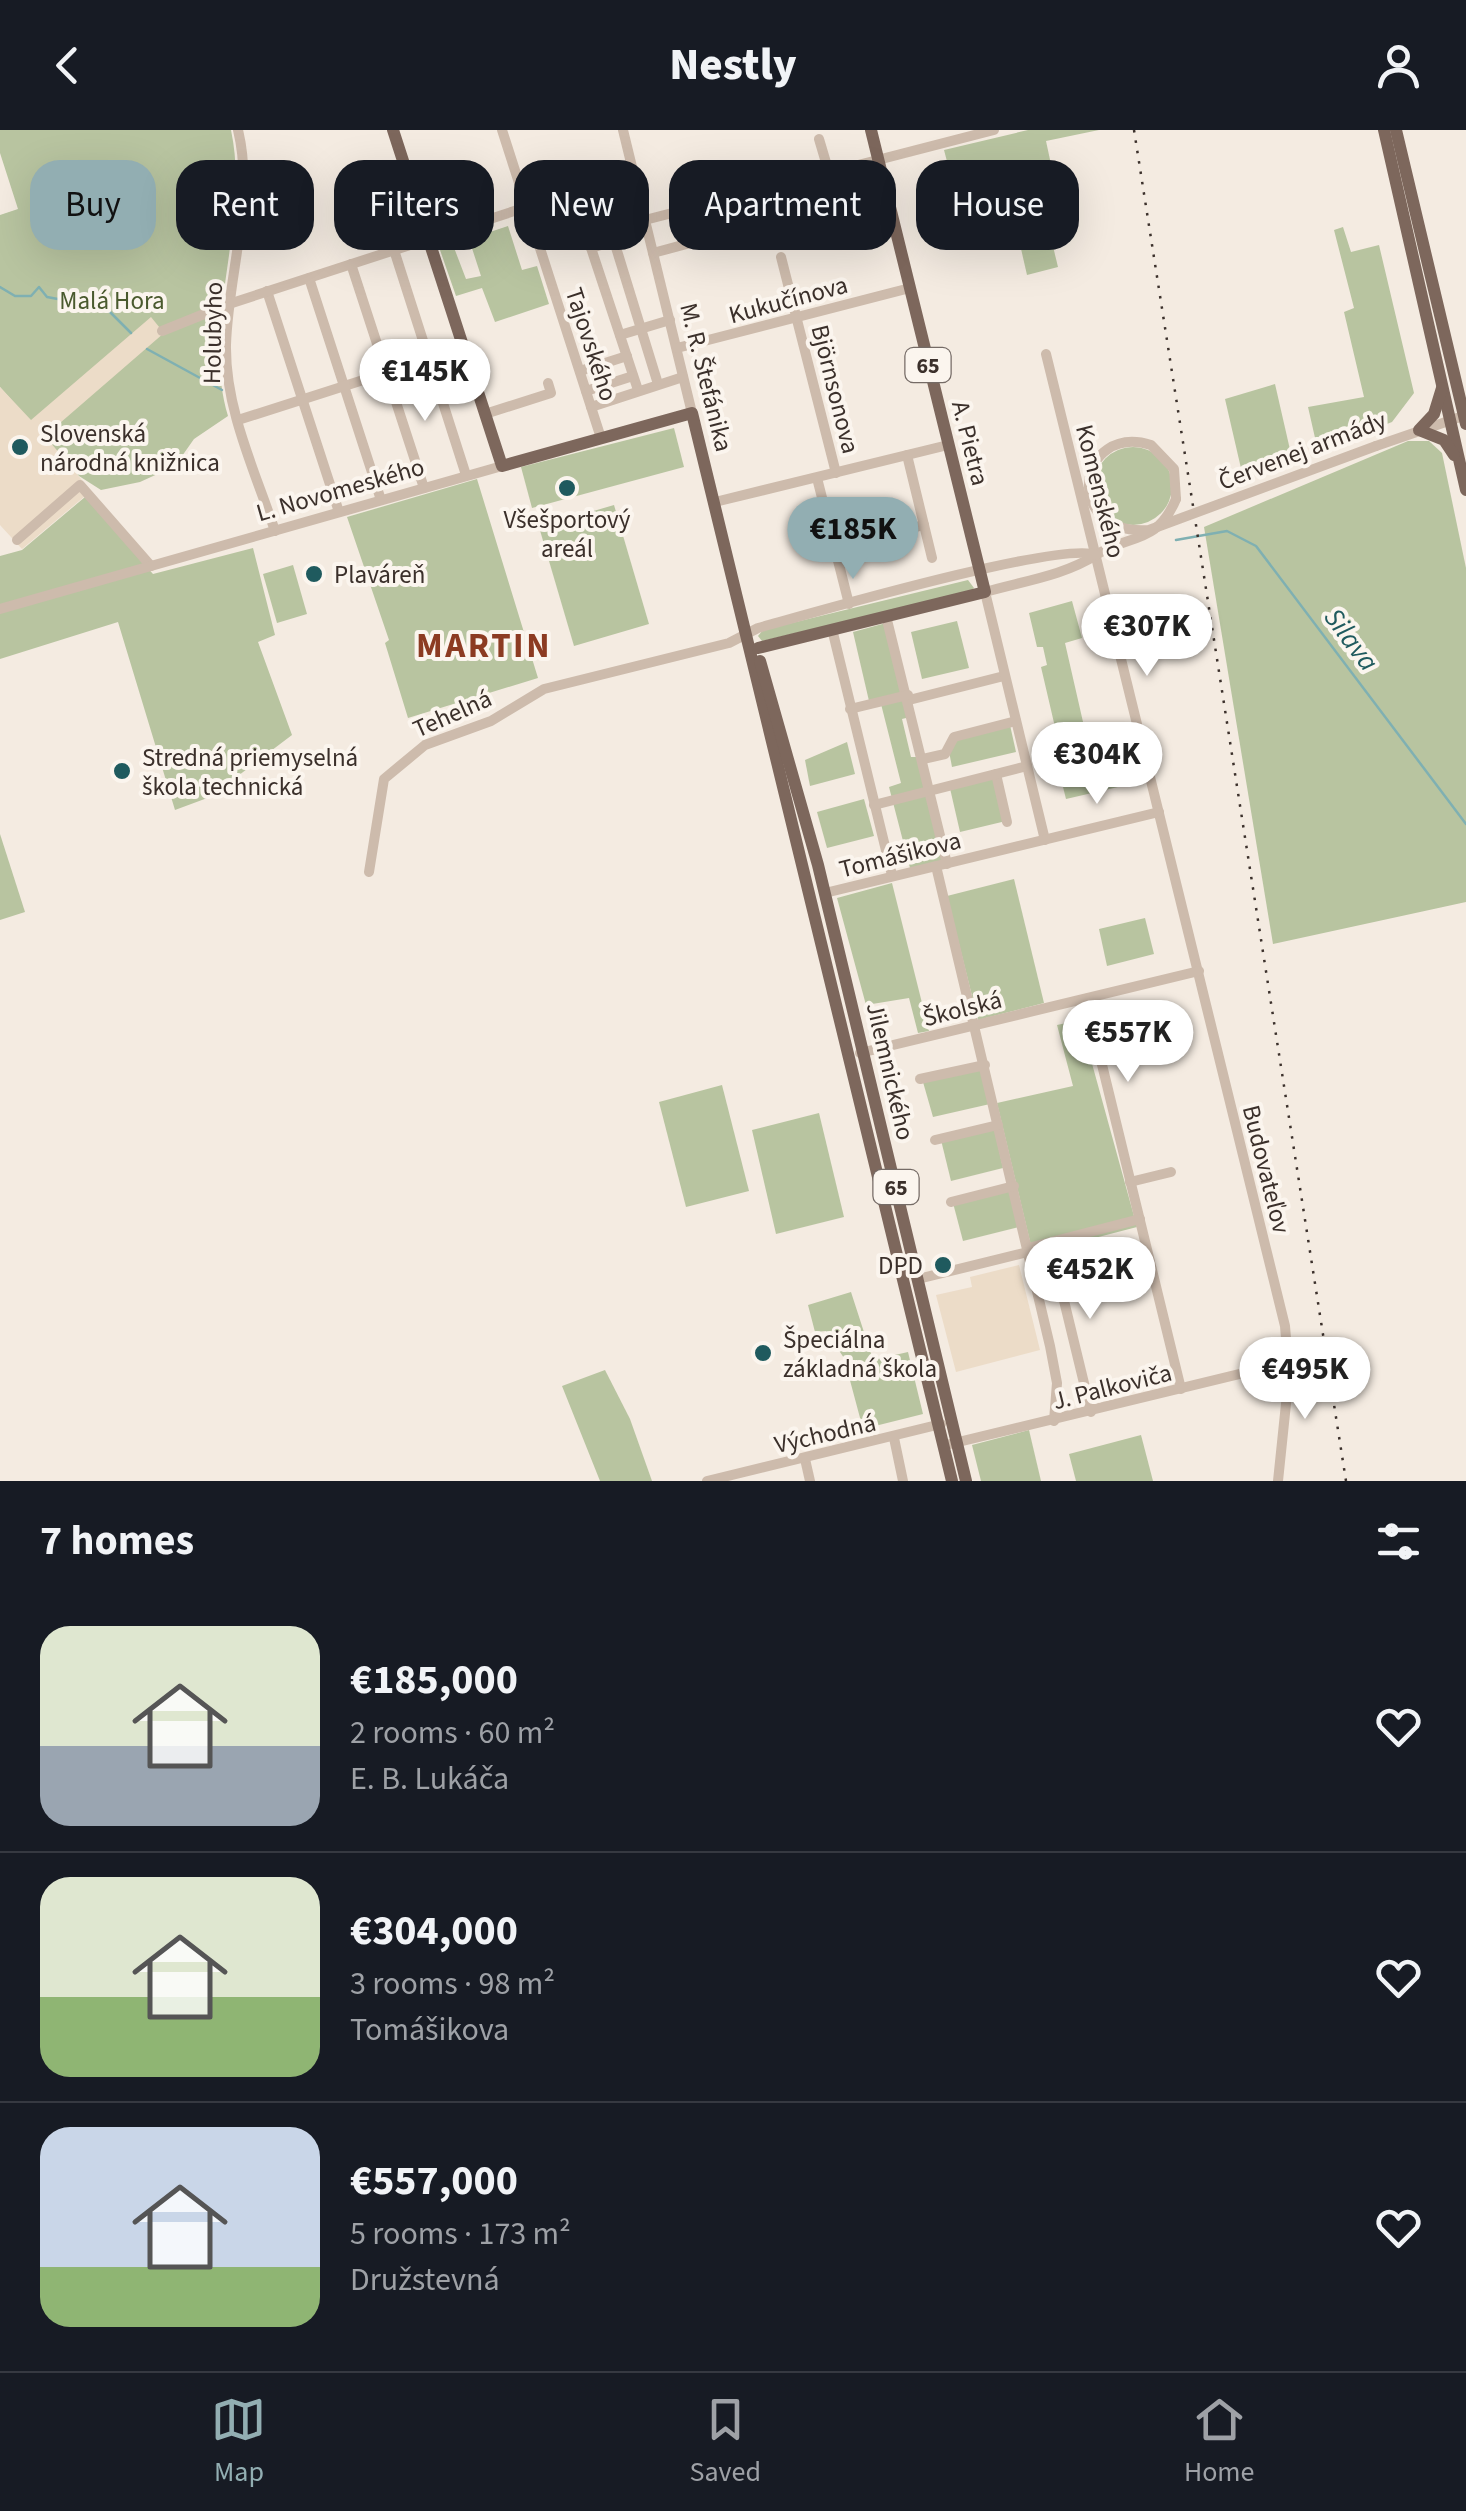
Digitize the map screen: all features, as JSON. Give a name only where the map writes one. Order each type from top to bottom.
[{"type":"main road","points":[[393,130],[403,160]]},
{"type":"main road","name":"A. Pietra","points":[[872,130],[985,592]]},
{"type":"main road","points":[[1384,130],[1401,178],[1453,370],[1462,418],[1460,461],[1466,490]]},
{"type":"main road","points":[[1396,130],[1401,178],[1443,386],[1462,418]]},
{"type":"main road","points":[[432,250],[502,466]]},
{"type":"main road","points":[[1453,370],[1466,390]]},
{"type":"main road","points":[[1443,386],[1434,414],[1419,430],[1444,440],[1460,461]]},
{"type":"main road","name":"L. Novomeského","points":[[502,466],[692,413]]},
{"type":"main road","name":"M. R. Štefánika","points":[[692,413],[748,636]]},
{"type":"main road","name":"Červenej armády","points":[[758,648],[985,592]]},
{"type":"main road","points":[[748,636],[758,648]]},
{"type":"main road","name":"Jilemnického","points":[[748,636],[807,848],[825,893],[857,1054],[918,1279],[950,1444],[952,1481]]},
{"type":"main road","name":"Jilemnického","points":[[758,648],[946,1423]]},
{"type":"main road","name":"Jilemnického","points":[[950,1444],[966,1481]]},
{"type":"street","name":"Holubyho","points":[[238,130],[244,177],[226,367],[238,420],[276,531]]},
{"type":"street","name":"Tajovského","points":[[502,130],[514,168]]},
{"type":"street","name":"M. R. Štefánika","points":[[623,130],[631,160]]},
{"type":"street","points":[[870,160],[994,130]]},
{"type":"street","points":[[819,139],[826,160]]},
{"type":"street","name":"M. R. Štefánika","points":[[649,236],[692,413]]},
{"type":"street","points":[[653,253],[669,249]]},
{"type":"street","points":[[162,331],[229,304],[394,250],[466,476]]},
{"type":"street","name":"Tajovského","points":[[540,250],[601,438]]},
{"type":"street","name":"Tajovského","points":[[592,250],[638,390]]},
{"type":"street","points":[[617,250],[658,384]]},
{"type":"street","name":"Björnsonova","points":[[782,257],[836,473]]},
{"type":"street","points":[[351,264],[424,488]]},
{"type":"street","points":[[310,278],[382,500]]},
{"type":"street","name":"Kukučínova","points":[[676,348],[910,288]]},
{"type":"street","points":[[267,291],[340,512]]},
{"type":"street","points":[[620,336],[670,320]]},
{"type":"street","points":[[238,420],[463,348]]},
{"type":"street","name":"Komenského","points":[[1046,354],[1159,812]]},
{"type":"street","points":[[580,371],[627,356]]},
{"type":"street","points":[[586,391],[634,376]]},
{"type":"street","points":[[591,407],[683,377]]},
{"type":"street","points":[[485,414],[551,392],[548,384]]},
{"type":"street","name":"Červenej armády","points":[[985,592],[1062,572],[1147,536],[1165,519],[1176,499],[1174,468],[1150,445],[1134,441],[1116,444],[1102,454],[1091,470],[1089,494],[1100,516],[1118,528],[1149,530],[1376,446],[1419,430],[1462,418]]},
{"type":"street","points":[[715,502],[948,445]]},
{"type":"street","points":[[907,454],[932,558]]},
{"type":"street","name":"L. Novomeského","points":[[0,609],[502,466]]},
{"type":"street","points":[[816,478],[849,604]]},
{"type":"street","points":[[17,540],[80,485],[151,566]]},
{"type":"street","points":[[835,547],[924,524]]},
{"type":"street","name":"Červenej armády","points":[[748,636],[758,628],[980,571],[1058,553],[1096,555]]},
{"type":"street","points":[[985,592],[1044,840]]},
{"type":"street","points":[[886,616],[930,791],[941,865],[975,1026],[1055,1370],[1054,1421]]},
{"type":"street","points":[[832,629],[892,875]]},
{"type":"street","name":"Tehelná","points":[[369,872],[384,778],[424,745],[490,721],[544,688],[748,636]]},
{"type":"street","points":[[850,709],[1004,676]]},
{"type":"street","points":[[922,759],[945,754],[954,736],[1016,721]]},
{"type":"street","points":[[874,805],[1028,766]]},
{"type":"street","points":[[996,774],[1007,822]]},
{"type":"street","name":"Tomášikova","points":[[825,893],[1159,812]]},
{"type":"street","name":"Budovateľov","points":[[1159,812],[1283,1316],[1289,1362],[1278,1481]]},
{"type":"street","name":"Školská","points":[[857,1054],[1199,970]]},
{"type":"street","points":[[1086,998],[1181,1390]]},
{"type":"street","points":[[920,1080],[985,1065]]},
{"type":"street","points":[[935,1140],[998,1125]]},
{"type":"street","points":[[1130,1182],[1171,1172]]},
{"type":"street","points":[[951,1202],[1014,1186]]},
{"type":"street","points":[[918,1279],[1140,1219]]},
{"type":"street","points":[[1050,1243],[1091,1412]]},
{"type":"street","name":"J. Palkoviča","points":[[950,1444],[1289,1362]]},
{"type":"street","name":"Východná","points":[[706,1481],[946,1423]]},
{"type":"street","points":[[894,1438],[902,1481]]},
{"type":"street","points":[[805,1459],[810,1481]]},
{"type":"street","points":[[763,1467],[768,1481]]},
{"type":"green space","name":"Malá Hora","points":[[0,130],[231,130],[234,160],[176,160],[176,250],[229,250],[219,345],[228,416],[194,439],[175,466],[140,482],[101,490],[79,476],[0,387],[0,215],[18,209],[0,153]]},
{"type":"green space","points":[[1028,130],[1099,130],[1046,141],[1050,160],[947,160],[944,150]]},
{"type":"green space","points":[[508,226],[522,270],[537,266],[549,304],[495,322],[482,288],[456,296],[440,250],[455,250],[466,279],[481,276],[473,250],[494,250],[494,231]]},
{"type":"green space","points":[[1343,227],[1351,252],[1379,245],[1414,393],[1392,422],[1318,451],[1308,407],[1364,397],[1344,312],[1354,308],[1334,230]]},
{"type":"green space","points":[[1021,250],[1054,250],[1058,267],[1027,275]]},
{"type":"green space","points":[[1275,384],[1291,454],[1285,461],[1243,477],[1225,399]]},
{"type":"green space","name":"Všešportový areál","points":[[674,428],[684,467],[532,508],[521,467]]},
{"type":"green space","points":[[1408,441],[1429,441],[1442,453],[1466,568],[1466,902],[1273,944],[1204,527]]},
{"type":"green space","points":[[1133,447],[1148,450],[1160,459],[1169,471],[1169,501],[1160,513],[1148,522],[1133,525],[1118,522],[1106,513],[1097,501],[1094,486],[1097,471],[1106,459],[1118,450]]},
{"type":"green space","points":[[477,479],[538,678],[408,718],[385,643],[389,640],[347,517]]},
{"type":"green space","points":[[85,497],[153,574],[253,548],[275,635],[258,642],[292,735],[210,797],[175,810],[118,622],[0,659],[0,556],[22,550]]},
{"type":"green space","points":[[614,505],[649,624],[574,646],[539,527]]},
{"type":"green space","points":[[293,565],[307,614],[277,623],[263,574]]},
{"type":"green space","points":[[968,580],[974,588],[970,592],[762,641],[758,636],[763,630]]},
{"type":"green space","points":[[1072,601],[1082,638],[1065,643],[1091,757],[1111,753],[1118,787],[1066,799],[1058,767],[1072,762],[1066,739],[1058,740],[1041,667],[1047,665],[1043,647],[1037,647],[1029,613]]},
{"type":"green space","points":[[957,621],[969,668],[922,679],[911,632]]},
{"type":"green space","points":[[886,623],[903,693],[869,701],[853,632]]},
{"type":"green space","points":[[906,699],[910,717],[902,719],[911,757],[919,757],[943,861],[910,868],[889,787],[901,783],[881,704]]},
{"type":"green space","points":[[1010,725],[1016,752],[952,767],[947,741]]},
{"type":"green space","points":[[847,742],[855,774],[810,786],[805,760]]},
{"type":"green space","points":[[997,774],[1006,821],[960,832],[949,784]]},
{"type":"green space","points":[[864,799],[874,836],[827,848],[817,812]]},
{"type":"green space","points":[[0,834],[25,912],[0,920]]},
{"type":"green space","points":[[1014,879],[1044,1003],[978,1020],[947,896]]},
{"type":"green space","points":[[892,883],[929,1031],[918,1033],[909,998],[866,1005],[837,898]]},
{"type":"green space","points":[[1145,918],[1154,954],[1107,966],[1099,929]]},
{"type":"green space","points":[[1080,1020],[1137,1227],[1033,1254],[997,1103],[1073,1086],[1057,1025]]},
{"type":"green space","points":[[982,1070],[990,1104],[933,1117],[923,1082]]},
{"type":"green space","points":[[722,1085],[749,1191],[686,1207],[659,1102]]},
{"type":"green space","points":[[819,1113],[844,1217],[776,1234],[752,1130]]},
{"type":"green space","points":[[994,1128],[1003,1168],[951,1181],[941,1140]]},
{"type":"green space","points":[[1009,1190],[1019,1227],[963,1241],[953,1203]]},
{"type":"green space","points":[[851,1292],[873,1360],[908,1352],[923,1414],[863,1429],[844,1358],[826,1331],[815,1332],[808,1305]]},
{"type":"green space","points":[[605,1370],[630,1419],[652,1481],[600,1481],[562,1386]]},
{"type":"green space","points":[[1029,1430],[1041,1481],[981,1481],[972,1445]]},
{"type":"green space","points":[[1141,1435],[1153,1481],[1076,1481],[1069,1454]]},
{"type":"shaded area","points":[[151,317],[164,333],[45,436],[91,491],[22,549],[0,525],[0,387],[31,420]]},
{"type":"shaded area","points":[[1019,1265],[1040,1350],[956,1372],[936,1295],[972,1287],[970,1277]]},
{"type":"waterway","name":"Silava","points":[[0,287],[15,296],[31,296],[39,287],[47,297],[106,308],[131,333]]},
{"type":"waterway","name":"Silava","points":[[147,349],[222,390]]},
{"type":"waterway","name":"Silava","points":[[1176,540],[1227,531],[1256,546],[1466,824]]},
{"type":"railway","points":[[1134,130],[1346,1481]]},
{"type":"place","name":"Slovenská národná knižnica","points":[[20,447]]},
{"type":"place","name":"Všešportový areál","points":[[567,488]]},
{"type":"place","name":"Plaváreň","points":[[314,574]]},
{"type":"place","name":"Stredná priemyselná škola technická","points":[[122,771]]},
{"type":"place","name":"DPD","points":[[943,1265]]},
{"type":"place","name":"Špeciálna základná škola","points":[[763,1353]]},
{"type":"district","name":"MARTIN","points":[[484,645]]}]
